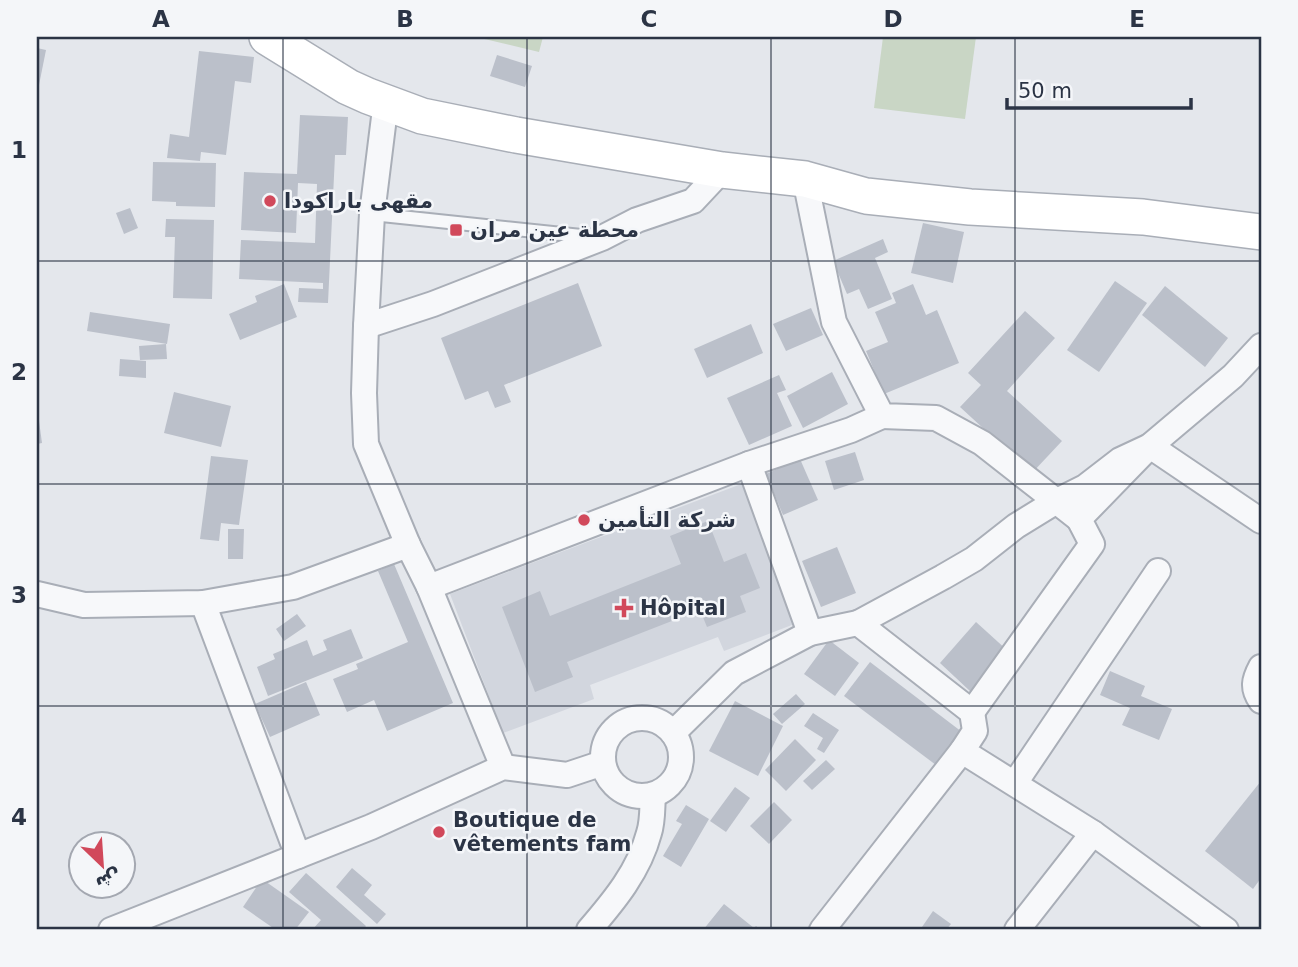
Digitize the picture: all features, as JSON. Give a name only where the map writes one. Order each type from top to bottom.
[{"type":"main road","points":[[267,37],[348,88],[422,116],[516,135],[723,170],[805,179],[866,196],[971,207],[1143,217],[1261,232]]},
{"type":"street","points":[[386,101],[372,214],[364,393],[366,444],[429,587],[503,767]]},
{"type":"street","points":[[366,326],[433,304],[602,238],[636,220],[693,201],[723,170]]},
{"type":"street","points":[[805,179],[834,322],[882,416]]},
{"type":"street","points":[[1079,519],[1150,446],[1233,376],[1261,346]]},
{"type":"street","points":[[429,587],[749,464],[851,430],[882,416],[936,418],[982,443],[1079,519],[1092,544],[972,712]]},
{"type":"street","points":[[673,733],[734,673],[810,633],[858,623],[974,559],[1016,526],[1085,487],[1120,460],[1150,446]]},
{"type":"street","points":[[1150,446],[1256,507]]},
{"type":"street","points":[[749,464],[810,633]]},
{"type":"street","points":[[37,594],[84,605],[202,603],[293,587],[408,544]]},
{"type":"street","points":[[1015,783],[1158,571]]},
{"type":"street","points":[[202,603],[298,856]]},
{"type":"street","points":[[822,930],[975,731],[972,712],[858,623]]},
{"type":"street","points":[[1261,667],[1254,679],[1256,693],[1261,701]]},
{"type":"street","points":[[640,717],[664,724],[673,733],[681,756],[679,769],[674,780],[664,789],[653,795],[640,796],[616,787],[607,776],[603,750],[607,737],[616,727],[640,717]]},
{"type":"street","points":[[962,751],[1093,833],[1226,930]]},
{"type":"street","points":[[111,930],[371,827],[503,767],[567,775],[603,763]]},
{"type":"street","points":[[589,930],[619,897],[642,856],[650,831],[653,795]]},
{"type":"street","points":[[1017,930],[1093,833]]},
{"type":"lane","points":[[372,214],[602,238]]},
{"type":"shaded area","name":"Hôpital","points":[[744,483],[797,623],[724,651],[718,637],[590,685],[594,699],[503,733],[450,594]]},
{"type":"green space","points":[[476,37],[543,37],[539,52]]},
{"type":"green space","points":[[883,37],[976,37],[965,119],[874,108]]},
{"type":"building","points":[[37,48],[46,50],[38,90],[37,90]]},
{"type":"building","points":[[199,51],[254,57],[251,83],[235,81],[226,155],[201,152],[200,161],[167,158],[170,134],[189,137]]},
{"type":"building","points":[[497,55],[532,66],[525,87],[490,76]]},
{"type":"building","name":"مقهى باراكودا","points":[[300,115],[348,117],[346,155],[335,155],[328,303],[298,302],[299,288],[323,289],[323,283],[239,279],[241,240],[315,243],[317,184],[298,183],[296,233],[241,230],[244,172],[297,174]]},
{"type":"building","points":[[153,162],[216,163],[215,207],[176,206],[176,202],[152,201]]},
{"type":"building","points":[[130,208],[138,228],[124,234],[116,213]]},
{"type":"building","points":[[166,219],[214,220],[212,299],[173,298],[175,237],[165,237]]},
{"type":"building","points":[[923,223],[964,232],[953,283],[911,273]]},
{"type":"building","points":[[883,239],[888,252],[875,258],[892,299],[868,309],[859,289],[847,294],[833,261]]},
{"type":"building","points":[[1115,281],[1147,303],[1099,372],[1067,350]]},
{"type":"building","points":[[578,283],[602,346],[504,385],[511,402],[495,408],[488,391],[465,400],[441,338]]},
{"type":"building","points":[[284,284],[297,317],[240,340],[229,314],[257,302],[255,296]]},
{"type":"building","points":[[913,284],[926,315],[937,310],[959,363],[884,394],[866,351],[888,342],[875,312],[896,303],[892,293]]},
{"type":"building","points":[[1165,286],[1228,338],[1205,367],[1142,315]]},
{"type":"building","points":[[811,308],[823,335],[786,351],[773,324]]},
{"type":"building","points":[[1025,311],[1055,338],[1007,391],[1062,441],[1032,473],[960,407],[981,385],[968,373]]},
{"type":"building","points":[[90,312],[170,324],[167,344],[87,331]]},
{"type":"building","points":[[751,324],[763,353],[707,378],[694,349]]},
{"type":"building","points":[[166,344],[167,359],[140,360],[139,346]]},
{"type":"building","points":[[120,359],[146,361],[146,378],[119,376]]},
{"type":"building","points":[[832,372],[848,404],[803,428],[787,396]]},
{"type":"building","points":[[779,375],[786,390],[777,393],[792,426],[749,445],[727,398]]},
{"type":"building","points":[[174,392],[231,406],[221,447],[164,433]]},
{"type":"building","points":[[37,421],[42,443],[37,444]]},
{"type":"building","points":[[855,452],[864,480],[834,490],[825,461]]},
{"type":"building","points":[[211,456],[248,460],[239,525],[221,523],[219,541],[200,539]]},
{"type":"building","points":[[800,459],[818,500],[783,515],[766,474]]},
{"type":"building","points":[[708,521],[724,562],[746,553],[760,588],[740,596],[746,612],[707,627],[700,610],[567,662],[573,677],[535,692],[502,607],[540,591],[550,616],[681,564],[670,536]]},
{"type":"building","points":[[228,529],[244,529],[243,559],[228,559]]},
{"type":"building","points":[[837,547],[856,593],[821,607],[802,561]]},
{"type":"building","points":[[394,564],[453,703],[387,731],[374,700],[347,712],[333,679],[358,669],[356,664],[408,642],[378,571]]},
{"type":"building","points":[[297,614],[306,626],[284,641],[276,629]]},
{"type":"building","points":[[976,622],[1008,651],[971,692],[940,663]]},
{"type":"building","points":[[351,629],[363,658],[268,696],[257,667],[275,659],[273,654],[307,640],[313,656],[327,650],[323,640]]},
{"type":"building","points":[[829,640],[859,663],[835,696],[804,674]]},
{"type":"building","points":[[870,662],[962,732],[936,765],[844,696]]},
{"type":"building","points":[[1110,671],[1145,686],[1141,696],[1172,709],[1159,740],[1122,725],[1130,708],[1100,695]]},
{"type":"building","points":[[306,682],[320,715],[270,737],[255,704]]},
{"type":"building","points":[[796,694],[805,704],[782,724],[773,714]]},
{"type":"building","points":[[735,701],[783,726],[758,776],[709,751]]},
{"type":"building","points":[[813,713],[839,730],[824,753],[817,749],[823,738],[804,726]]},
{"type":"building","points":[[795,739],[816,760],[786,791],[765,770]]},
{"type":"building","points":[[826,760],[835,769],[812,790],[803,781]]},
{"type":"building","points":[[1261,781],[1261,878],[1253,889],[1205,851]]},
{"type":"building","points":[[735,787],[750,798],[726,832],[710,821]]},
{"type":"building","points":[[774,802],[792,820],[769,844],[750,826]]},
{"type":"building","points":[[686,805],[709,819],[681,867],[663,856],[682,824],[676,821]]},
{"type":"building","points":[[352,868],[372,885],[364,895],[386,914],[377,924],[336,887]]},
{"type":"building","points":[[306,873],[366,926],[363,930],[312,930],[321,920],[289,892]]},
{"type":"building","points":[[262,879],[309,912],[295,930],[276,930],[243,907]]},
{"type":"building","points":[[724,904],[754,928],[756,926],[761,930],[703,930]]},
{"type":"building","points":[[933,911],[951,924],[946,930],[927,930],[922,927]]},
{"type":"place","name":"مقهى باراكودا","points":[[270,201]]},
{"type":"place","name":"محطة عين مران","points":[[456,230]]},
{"type":"place","name":"شركة التأمين","points":[[584,520]]},
{"type":"place","name":"Hôpital","points":[[624,608]]},
{"type":"place","name":"Boutique de vêtements fam","points":[[439,832]]}]
